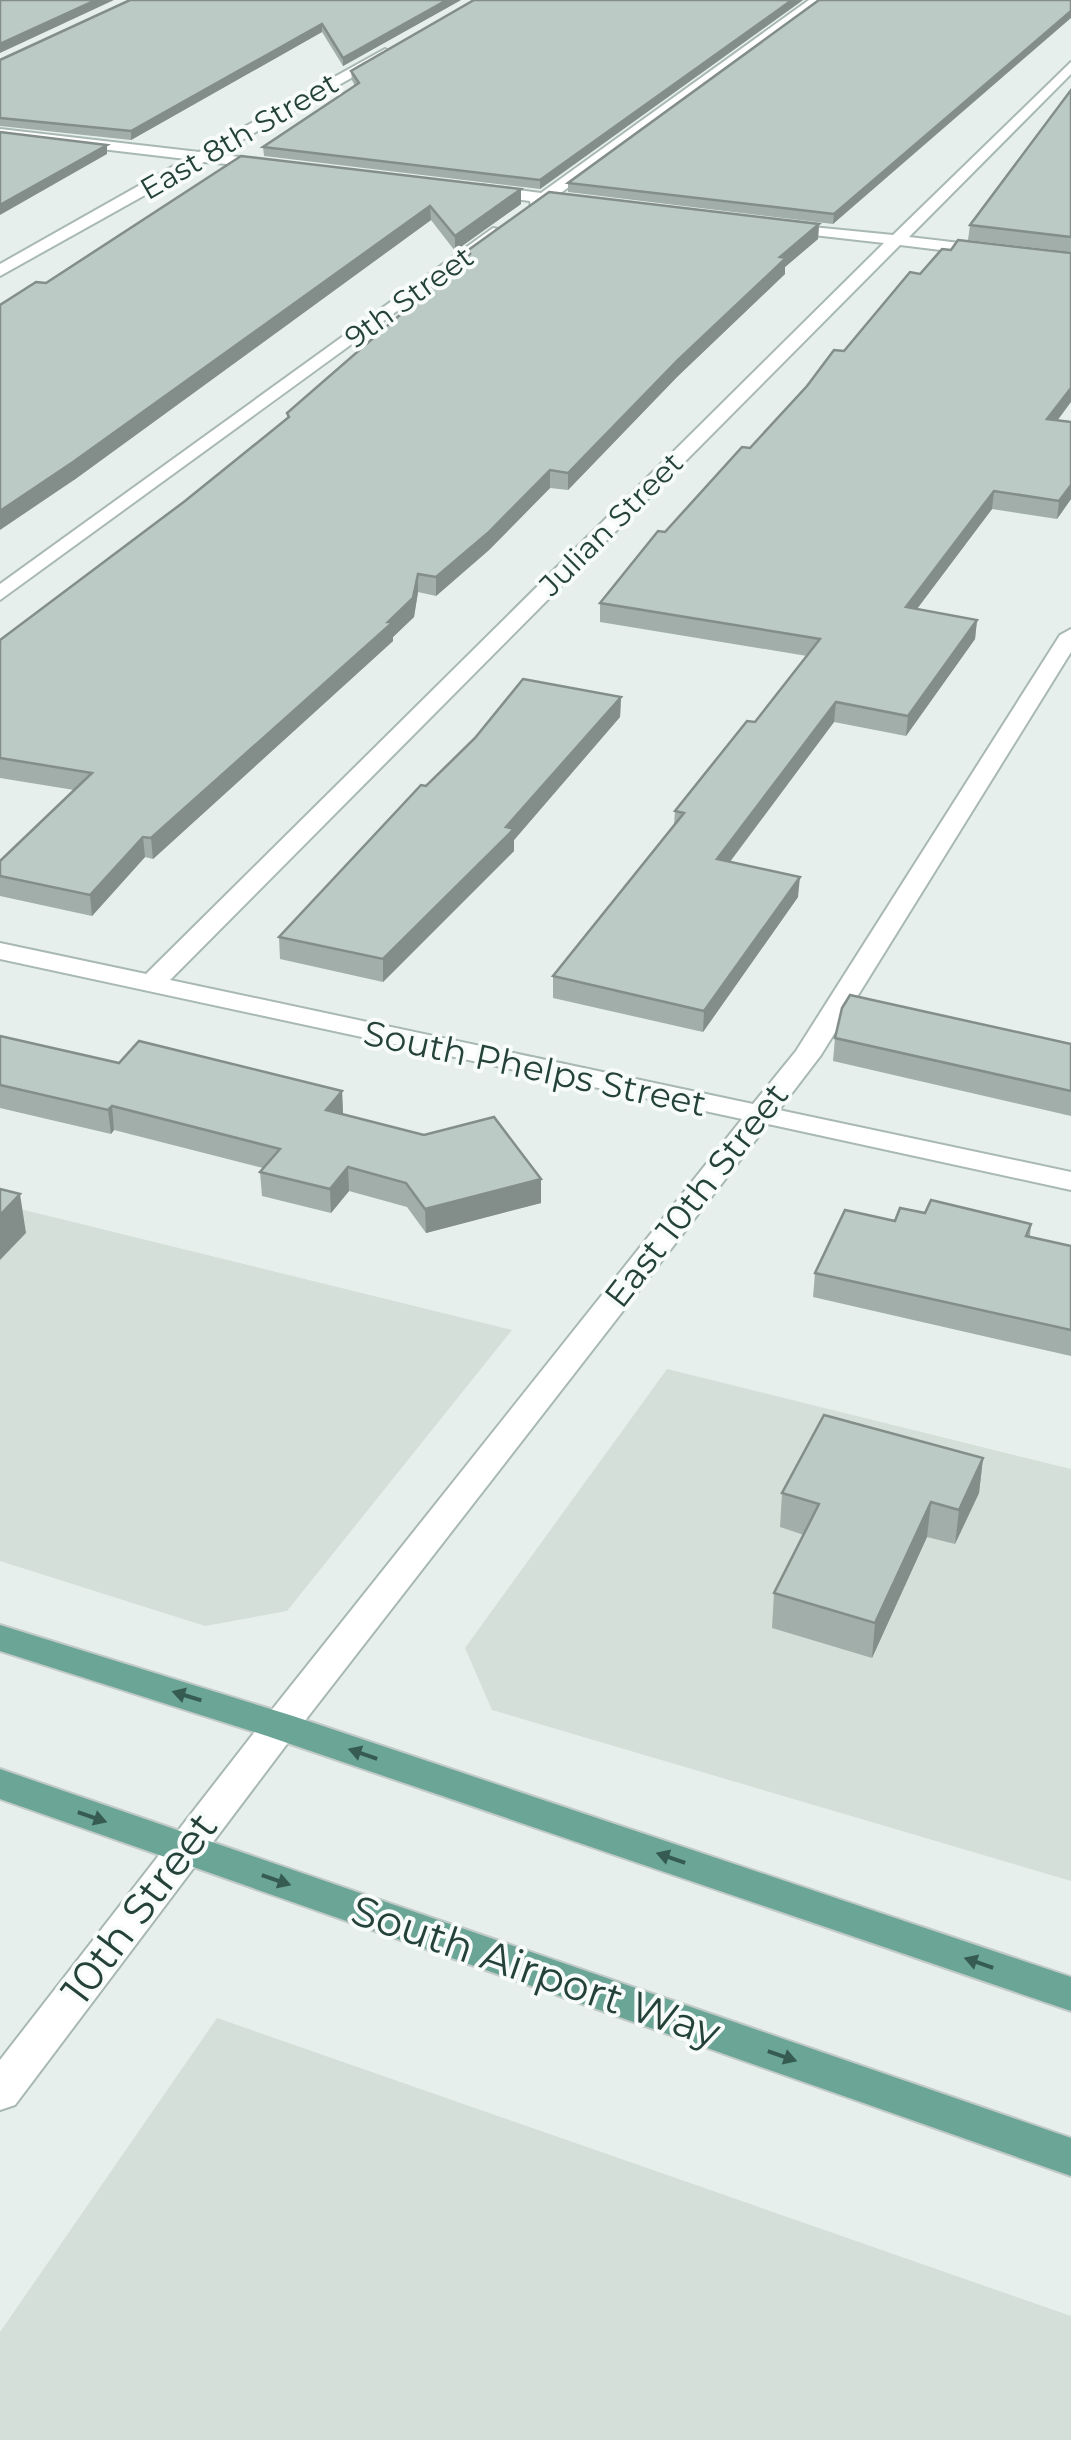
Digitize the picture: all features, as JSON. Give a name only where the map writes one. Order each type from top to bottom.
[{"type":"main road","points":[[0,1638],[280,1726],[1071,1994]]},
{"type":"main road","name":"South Airport Way","points":[[0,1784],[1071,2157]]},
{"type":"street","points":[[529,210],[817,0]]},
{"type":"street","name":"East 8th Street","points":[[0,271],[408,39]]},
{"type":"street","name":"Julian Street","points":[[151,984],[1071,66]]},
{"type":"street","points":[[0,133],[291,168]]},
{"type":"street","points":[[454,187],[604,205]]},
{"type":"street","name":"9th Street","points":[[0,594],[513,221]]},
{"type":"street","points":[[760,224],[1071,261]]},
{"type":"street","name":"East 10th Street","points":[[280,1726],[807,1055],[1058,679],[1071,635]]},
{"type":"street","name":"South Phelps Street","points":[[0,951],[758,1117],[1071,1181]]},
{"type":"street","name":"10th Street","points":[[0,2092],[280,1726]]},
{"type":"shaded area","points":[[0,1204],[512,1330],[287,1611],[205,1626],[0,1561]]},
{"type":"shaded area","points":[[667,1369],[1071,1469],[1071,1881],[492,1710],[465,1648]]},
{"type":"shaded area","points":[[217,2018],[1071,2316],[1071,2440],[0,2440],[0,2332]]},
{"type":"building","points":[[0,0],[96,0],[0,44]]},
{"type":"building","points":[[130,0],[447,0],[343,58],[322,24],[131,131],[0,118],[0,60]]},
{"type":"building","points":[[474,0],[792,0],[540,180],[263,147],[359,83],[351,71]]},
{"type":"building","points":[[819,0],[1071,0],[1071,11],[834,214],[568,183]]},
{"type":"building","points":[[1071,90],[1071,237],[970,225]]},
{"type":"building","points":[[0,132],[107,145],[0,205]]},
{"type":"building","points":[[241,156],[521,189],[455,236],[430,206],[0,511],[0,305],[36,282],[46,283]]},
{"type":"building","points":[[549,192],[819,224],[780,257],[786,258],[678,360],[568,473],[550,470],[489,532],[436,577],[418,574],[413,598],[388,622],[393,622],[151,838],[143,837],[90,895],[0,876],[0,861],[92,773],[0,758],[0,640],[289,417],[287,413],[470,254],[467,251]]},
{"type":"building","points":[[958,240],[1071,253],[1071,388],[1047,419],[1071,422],[1071,485],[1059,501],[994,491],[906,607],[977,620],[908,716],[836,702],[717,859],[800,877],[704,1011],[553,976],[684,813],[675,811],[747,721],[755,722],[820,639],[600,603],[658,531],[665,532],[742,447],[750,448],[834,350],[844,351],[910,272],[920,274],[942,249],[951,250]]},
{"type":"building","points":[[523,679],[621,697],[506,827],[514,829],[383,959],[279,937],[421,785],[426,786],[475,738]]},
{"type":"building","points":[[850,995],[1071,1044],[1071,1091],[835,1038],[842,1008]]},
{"type":"building","points":[[0,1036],[119,1063],[139,1041],[342,1091],[326,1110],[424,1135],[494,1117],[541,1179],[425,1209],[406,1183],[348,1167],[330,1189],[260,1172],[280,1149],[112,1106],[108,1110],[0,1085]]},
{"type":"building","points":[[0,1189],[20,1194],[0,1215]]},
{"type":"building","points":[[931,1200],[1031,1224],[1026,1236],[1071,1246],[1071,1330],[815,1273],[845,1210],[895,1221],[900,1208],[925,1213]]},
{"type":"building","points":[[824,1415],[983,1458],[959,1510],[931,1502],[875,1623],[774,1593],[819,1504],[782,1493]]}]
